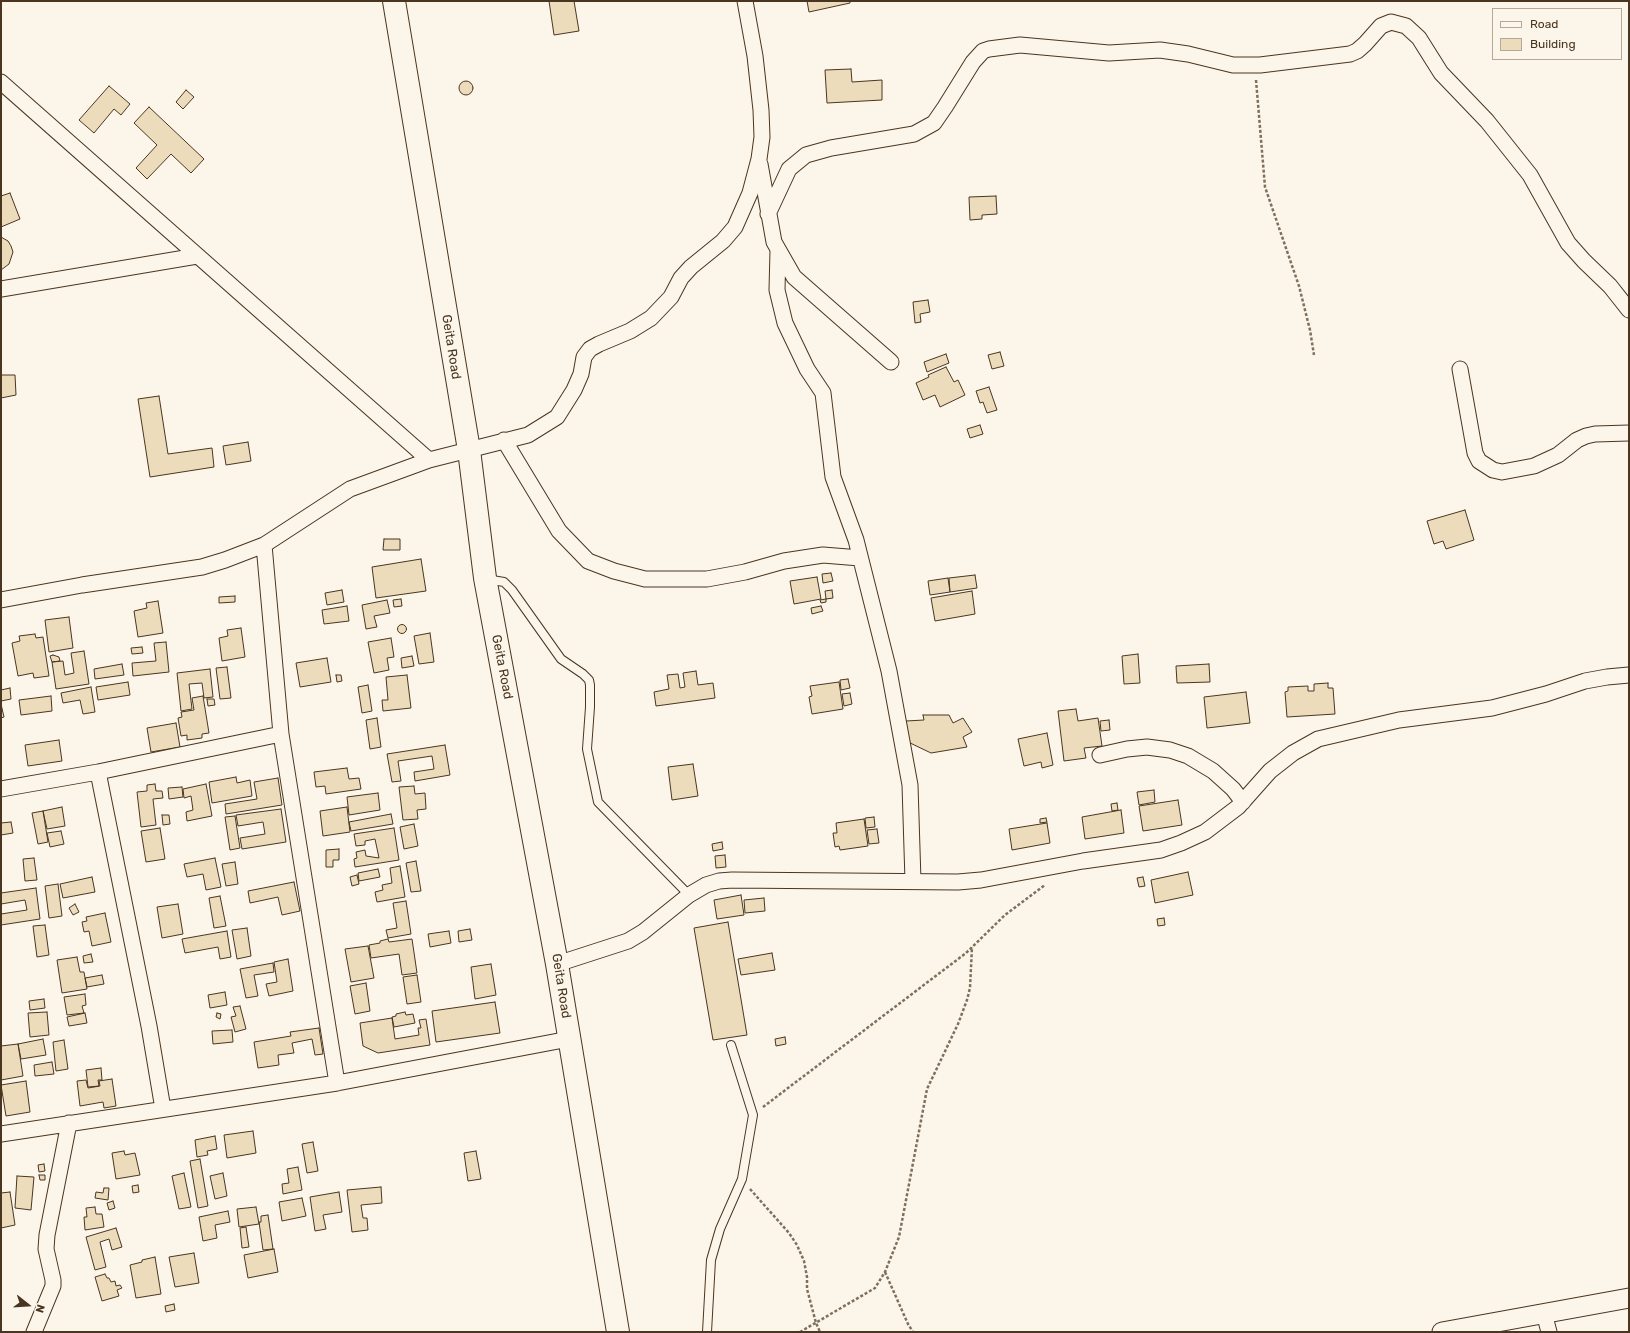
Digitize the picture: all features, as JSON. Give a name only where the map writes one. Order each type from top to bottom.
[{"type":"highway","name":"Geita Road","points":[[394,1],[469,450],[486,578],[557,964],[618,1332]]},
{"type":"street","points":[[1,600],[82,585],[202,567],[264,545],[350,489],[429,460],[528,435],[557,417],[574,390],[581,374],[584,357],[590,350],[599,344],[630,331],[650,318],[671,297],[681,278],[690,267],[723,241],[735,227],[750,193],[759,159],[762,137],[761,110],[755,56],[745,1]]},
{"type":"street","points":[[768,214],[789,169],[806,155],[831,148],[914,134],[934,123],[972,62],[983,51],[989,48],[1020,45],[1109,53],[1160,50],[1188,54],[1232,65],[1255,65],[1350,54],[1357,51],[1381,26],[1388,23],[1401,24],[1406,26],[1419,38],[1442,73],[1488,121],[1530,175],[1568,243],[1610,286],[1629,310]]},
{"type":"street","points":[[1,82],[429,460]]},
{"type":"street","points":[[759,159],[774,242],[794,277],[891,362]]},
{"type":"street","points":[[778,250],[778,290],[785,323],[806,369],[823,393],[833,477],[856,540],[889,671],[910,785],[913,881]]},
{"type":"street","points":[[1,289],[197,256]]},
{"type":"street","points":[[1460,369],[1475,453],[1479,461],[1493,470],[1502,472],[1534,466],[1558,455],[1586,436],[1595,434],[1629,433]]},
{"type":"street","points":[[504,440],[559,531],[588,561],[614,571],[644,579],[707,579],[745,572],[784,561],[823,555],[860,558]]},
{"type":"street","points":[[264,545],[281,734],[337,1083]]},
{"type":"street","points":[[557,964],[628,941],[643,932],[689,895],[719,881],[958,882],[981,880],[1083,861],[1161,850],[1181,844],[1205,832],[1238,807],[1270,772],[1293,753],[1318,739],[1399,720],[1492,708],[1546,694],[1585,681],[1629,675]]},
{"type":"street","points":[[1,789],[98,772],[281,734]]},
{"type":"street","points":[[1100,755],[1127,749],[1146,747],[1176,752],[1188,756],[1213,771],[1233,789],[1243,802]]},
{"type":"street","points":[[98,772],[149,1026],[163,1109]]},
{"type":"street","points":[[1,1134],[337,1083],[569,1039]]},
{"type":"street","points":[[34,1332],[52,1286],[53,1280],[46,1249],[47,1235],[70,1123]]},
{"type":"street","points":[[1442,1332],[1629,1298]]},
{"type":"street","points":[[1544,1313],[1549,1332]]},
{"type":"lane","points":[[486,578],[504,582],[512,590],[561,659],[587,676],[590,685],[587,749],[598,802],[689,895]]},
{"type":"lane","points":[[708,1332],[712,1260],[720,1229],[742,1179],[753,1115],[731,1045]]},
{"type":"path","points":[[1255,65],[1265,187],[1299,286],[1310,330],[1314,355]]},
{"type":"path","points":[[753,1115],[972,947],[1005,915],[1047,884]]},
{"type":"path","points":[[800,1332],[875,1288],[885,1272],[899,1237],[926,1089],[958,1024],[967,1000],[970,988],[972,947]]},
{"type":"path","points":[[742,1179],[789,1233],[797,1245],[804,1261],[807,1277],[807,1290],[820,1332]]},
{"type":"path","points":[[885,1272],[913,1332]]},
{"type":"building","points":[[549,1],[574,1],[579,31],[554,35]]},
{"type":"building","points":[[807,1],[850,1],[850,3],[809,12]]},
{"type":"building","points":[[851,69],[852,82],[882,80],[882,100],[827,103],[825,70]]},
{"type":"building","points":[[466,81],[471,83],[473,88],[471,93],[466,95],[461,93],[459,88],[461,83]]},
{"type":"building","points":[[109,86],[130,104],[121,115],[114,109],[94,133],[79,120]]},
{"type":"building","points":[[186,90],[194,97],[183,109],[176,102]]},
{"type":"building","points":[[149,107],[204,159],[191,173],[171,154],[147,179],[136,168],[157,145],[134,123]]},
{"type":"building","points":[[10,193],[20,219],[1,227],[1,196]]},
{"type":"building","points":[[996,196],[997,214],[982,215],[982,219],[970,220],[969,197]]},
{"type":"building","points":[[1,237],[8,241],[13,252],[9,264],[1,270]]},
{"type":"building","points":[[928,300],[930,312],[920,314],[921,322],[915,323],[913,302]]},
{"type":"building","points":[[1000,352],[1004,366],[992,369],[988,355]]},
{"type":"building","points":[[946,354],[949,363],[927,372],[924,362]]},
{"type":"building","points":[[946,367],[954,382],[958,380],[965,395],[940,407],[935,395],[923,400],[916,383],[929,377],[928,375]]},
{"type":"building","points":[[1,375],[15,375],[16,395],[1,398]]},
{"type":"building","points":[[989,387],[997,410],[987,413],[983,402],[980,403],[976,391]]},
{"type":"building","points":[[159,396],[168,454],[212,448],[214,467],[150,477],[138,399]]},
{"type":"building","points":[[980,425],[983,434],[970,438],[967,429]]},
{"type":"building","points":[[248,442],[251,461],[226,465],[223,446]]},
{"type":"building","points":[[1465,510],[1474,540],[1446,549],[1443,541],[1434,544],[1427,521]]},
{"type":"building","points":[[384,539],[400,539],[400,550],[383,550]]},
{"type":"building","points":[[421,559],[426,591],[376,598],[372,567]]},
{"type":"building","points":[[831,573],[833,581],[823,583],[822,574]]},
{"type":"building","points":[[975,575],[977,588],[950,592],[949,578]]},
{"type":"building","points":[[817,577],[821,599],[794,604],[790,581]]},
{"type":"building","points":[[948,578],[950,592],[930,595],[928,581]]},
{"type":"building","points":[[342,590],[344,602],[327,605],[325,593]]},
{"type":"building","points":[[832,590],[833,598],[826,599],[825,591]]},
{"type":"building","points":[[972,591],[975,614],[935,621],[931,598]]},
{"type":"building","points":[[235,596],[235,602],[219,603],[219,597]]},
{"type":"building","points":[[401,599],[402,606],[394,607],[393,600]]},
{"type":"building","points":[[826,599],[826,602],[821,603],[820,600]]},
{"type":"building","points":[[387,600],[390,613],[374,616],[377,627],[366,629],[362,605]]},
{"type":"building","points":[[158,601],[163,633],[138,637],[134,611],[147,608],[146,603]]},
{"type":"building","points":[[347,606],[349,621],[324,624],[322,610]]},
{"type":"building","points":[[821,606],[823,611],[812,614],[811,608]]},
{"type":"building","points":[[69,617],[73,648],[49,652],[45,620]]},
{"type":"building","points":[[400,625],[404,625],[406,629],[404,633],[400,633],[398,631],[398,627]]},
{"type":"building","points":[[241,628],[245,657],[222,661],[219,638],[228,636],[227,630]]},
{"type":"building","points":[[430,633],[434,662],[419,664],[414,636]]},
{"type":"building","points":[[35,634],[36,638],[43,637],[49,676],[34,678],[33,673],[18,676],[12,643],[20,641],[19,636]]},
{"type":"building","points":[[391,638],[394,657],[387,658],[389,670],[374,673],[368,642]]},
{"type":"building","points":[[166,642],[169,672],[133,676],[132,663],[156,661],[154,643]]},
{"type":"building","points":[[142,647],[143,653],[132,654],[131,648]]},
{"type":"building","points":[[84,651],[89,684],[56,689],[52,662],[63,661],[65,675],[74,673],[71,653]]},
{"type":"building","points":[[1138,654],[1140,683],[1124,684],[1122,656]]},
{"type":"building","points":[[53,655],[59,657],[60,661],[52,662],[50,656]]},
{"type":"building","points":[[412,656],[414,666],[402,668],[401,658]]},
{"type":"building","points":[[327,658],[331,682],[300,687],[296,663]]},
{"type":"building","points":[[122,664],[124,675],[95,679],[94,669]]},
{"type":"building","points":[[1209,664],[1210,682],[1177,683],[1176,666]]},
{"type":"building","points":[[227,667],[231,698],[220,699],[216,668]]},
{"type":"building","points":[[210,669],[213,697],[204,698],[202,683],[189,684],[192,709],[181,711],[177,673]]},
{"type":"building","points":[[696,671],[698,685],[713,683],[715,698],[656,706],[654,692],[669,689],[667,675],[678,674],[680,688],[685,687],[683,673]]},
{"type":"building","points":[[336,675],[341,675],[342,681],[337,682]]},
{"type":"building","points":[[407,675],[411,708],[383,711],[382,700],[388,700],[386,677]]},
{"type":"building","points":[[848,679],[850,688],[841,690],[840,680]]},
{"type":"building","points":[[128,682],[130,695],[98,700],[96,687]]},
{"type":"building","points":[[839,682],[843,709],[812,714],[809,697],[812,696],[810,686]]},
{"type":"building","points":[[1328,683],[1328,688],[1333,688],[1335,714],[1287,717],[1285,692],[1288,691],[1288,687],[1308,686],[1308,691],[1314,691],[1314,684]]},
{"type":"building","points":[[368,685],[372,711],[362,713],[358,687]]},
{"type":"building","points":[[91,687],[95,712],[83,714],[80,700],[63,703],[61,693]]},
{"type":"building","points":[[10,688],[11,699],[1,701],[1,690]]},
{"type":"building","points":[[1246,692],[1250,723],[1207,728],[1204,697]]},
{"type":"building","points":[[850,693],[852,704],[844,706],[842,694]]},
{"type":"building","points":[[51,696],[52,711],[21,715],[19,700]]},
{"type":"building","points":[[203,696],[209,733],[202,734],[202,738],[187,740],[187,735],[181,736],[178,718],[182,717],[181,712],[194,710],[192,698]]},
{"type":"building","points":[[207,699],[214,699],[215,705],[208,706]]},
{"type":"building","points":[[1,704],[4,717],[1,718]]},
{"type":"building","points":[[1076,709],[1078,721],[1098,718],[1102,746],[1084,748],[1086,758],[1064,761],[1058,711]]},
{"type":"building","points":[[923,715],[949,715],[953,723],[963,718],[972,732],[963,737],[967,747],[931,753],[906,741],[906,721],[924,720]]},
{"type":"building","points":[[377,718],[381,747],[370,749],[366,720]]},
{"type":"building","points":[[1109,720],[1110,730],[1101,731],[1100,721]]},
{"type":"building","points":[[176,723],[180,747],[151,752],[147,728]]},
{"type":"building","points":[[1047,733],[1053,765],[1042,768],[1041,762],[1024,766],[1018,739]]},
{"type":"building","points":[[59,740],[62,761],[28,766],[25,745]]},
{"type":"building","points":[[445,745],[450,775],[415,781],[414,772],[434,769],[432,756],[398,761],[401,781],[392,782],[387,754]]},
{"type":"building","points":[[693,764],[698,796],[672,800],[668,767]]},
{"type":"building","points":[[347,768],[349,779],[359,778],[361,789],[326,794],[325,786],[316,787],[314,772]]},
{"type":"building","points":[[236,777],[237,783],[250,780],[252,796],[212,803],[209,782]]},
{"type":"building","points":[[278,778],[282,805],[226,814],[225,804],[257,799],[254,782]]},
{"type":"building","points":[[155,784],[156,791],[162,791],[163,798],[153,799],[156,825],[141,827],[137,792],[147,791],[147,785]]},
{"type":"building","points":[[206,784],[212,816],[187,821],[186,812],[193,810],[191,796],[184,798],[183,789]]},
{"type":"building","points":[[414,786],[415,794],[425,793],[426,809],[417,810],[418,819],[403,820],[399,787]]},
{"type":"building","points":[[182,787],[183,797],[169,799],[168,788]]},
{"type":"building","points":[[1154,790],[1155,802],[1139,805],[1137,792]]},
{"type":"building","points":[[378,793],[380,810],[349,815],[347,797]]},
{"type":"building","points":[[1178,800],[1182,825],[1143,831],[1139,806]]},
{"type":"building","points":[[1117,803],[1118,810],[1112,811],[1111,804]]},
{"type":"building","points":[[62,807],[65,826],[47,829],[43,811]]},
{"type":"building","points":[[347,807],[350,832],[323,836],[320,811]]},
{"type":"building","points":[[281,809],[286,842],[242,849],[240,838],[265,834],[263,822],[238,826],[236,815]]},
{"type":"building","points":[[1121,810],[1124,833],[1085,839],[1082,817]]},
{"type":"building","points":[[43,811],[48,842],[38,844],[32,813]]},
{"type":"building","points":[[391,814],[393,824],[351,831],[349,822]]},
{"type":"building","points":[[162,815],[169,815],[170,824],[163,825]]},
{"type":"building","points":[[235,816],[240,848],[230,850],[225,817]]},
{"type":"building","points":[[874,817],[875,827],[866,828],[865,818]]},
{"type":"building","points":[[1046,818],[1047,822],[1040,823],[1040,819]]},
{"type":"building","points":[[864,819],[868,846],[840,850],[839,846],[835,847],[833,833],[837,833],[836,823]]},
{"type":"building","points":[[11,822],[13,833],[1,835],[1,823]]},
{"type":"building","points":[[1047,823],[1050,843],[1012,850],[1009,829]]},
{"type":"building","points":[[414,824],[418,846],[404,849],[400,827]]},
{"type":"building","points":[[160,828],[165,859],[146,862],[141,831]]},
{"type":"building","points":[[394,828],[399,860],[355,867],[354,859],[357,858],[356,852],[365,850],[366,856],[379,858],[375,839],[365,841],[365,845],[356,846],[354,834]]},
{"type":"building","points":[[877,829],[879,843],[869,844],[867,830]]},
{"type":"building","points":[[61,831],[64,844],[50,847],[47,833]]},
{"type":"building","points":[[722,842],[723,849],[713,851],[712,844]]},
{"type":"building","points":[[339,849],[339,860],[333,860],[333,867],[326,867],[326,850]]},
{"type":"building","points":[[725,855],[726,867],[716,868],[715,856]]},
{"type":"building","points":[[34,858],[37,880],[25,881],[23,859]]},
{"type":"building","points":[[215,858],[221,887],[206,890],[203,874],[187,877],[184,864]]},
{"type":"building","points":[[416,861],[421,891],[411,892],[406,863]]},
{"type":"building","points":[[235,862],[238,884],[226,886],[222,864]]},
{"type":"building","points":[[400,866],[405,897],[377,902],[375,892],[383,890],[382,885],[392,883],[390,868]]},
{"type":"building","points":[[378,869],[380,877],[359,881],[358,873]]},
{"type":"building","points":[[1188,872],[1193,895],[1155,903],[1151,880]]},
{"type":"building","points":[[357,875],[359,884],[352,886],[350,877]]},
{"type":"building","points":[[92,877],[95,892],[63,898],[60,884]]},
{"type":"building","points":[[1143,877],[1145,886],[1139,887],[1137,878]]},
{"type":"building","points":[[294,882],[300,911],[282,915],[278,897],[250,903],[248,891]]},
{"type":"building","points":[[58,884],[62,916],[49,918],[45,886]]},
{"type":"building","points":[[36,888],[40,919],[1,925],[1,914],[27,910],[25,900],[1,904],[1,893]]},
{"type":"building","points":[[741,895],[744,915],[717,919],[714,900]]},
{"type":"building","points":[[220,896],[226,926],[214,928],[209,898]]},
{"type":"building","points":[[764,898],[765,911],[745,913],[744,900]]},
{"type":"building","points":[[406,901],[411,934],[388,938],[386,930],[397,928],[393,903]]},
{"type":"building","points":[[75,904],[79,912],[73,915],[69,908]]},
{"type":"building","points":[[178,904],[183,934],[162,938],[157,907]]},
{"type":"building","points":[[105,913],[111,942],[92,946],[89,931],[84,932],[82,922],[87,921],[86,917]]},
{"type":"building","points":[[1164,918],[1165,925],[1158,926],[1157,919]]},
{"type":"building","points":[[728,922],[747,1035],[713,1040],[694,928]]},
{"type":"building","points":[[45,925],[49,955],[37,957],[33,926]]},
{"type":"building","points":[[247,928],[251,956],[237,959],[232,930]]},
{"type":"building","points":[[470,929],[472,940],[459,942],[458,931]]},
{"type":"building","points":[[227,931],[231,957],[220,959],[218,947],[185,953],[182,939]]},
{"type":"building","points":[[449,931],[451,943],[430,947],[428,934]]},
{"type":"building","points":[[388,939],[389,942],[412,939],[417,973],[402,975],[399,954],[371,958],[369,945],[380,943],[380,941]]},
{"type":"building","points":[[368,946],[374,978],[351,982],[345,949]]},
{"type":"building","points":[[772,953],[775,970],[741,975],[738,959]]},
{"type":"building","points":[[91,954],[93,962],[84,963],[83,956]]},
{"type":"building","points":[[77,957],[80,972],[84,972],[87,989],[62,993],[57,960]]},
{"type":"building","points":[[288,959],[293,991],[269,996],[266,984],[277,982],[274,962]]},
{"type":"building","points":[[273,963],[274,972],[254,975],[258,996],[246,998],[240,969]]},
{"type":"building","points":[[491,964],[496,995],[475,999],[471,967]]},
{"type":"building","points":[[102,975],[104,984],[87,987],[85,978]]},
{"type":"building","points":[[417,975],[421,1002],[407,1004],[403,977]]},
{"type":"building","points":[[366,983],[370,1011],[355,1014],[350,986]]},
{"type":"building","points":[[225,992],[227,1005],[210,1008],[208,995]]},
{"type":"building","points":[[85,994],[86,1005],[82,1006],[84,1013],[67,1015],[64,997]]},
{"type":"building","points":[[44,999],[45,1008],[30,1010],[29,1001]]},
{"type":"building","points":[[495,1002],[500,1033],[436,1042],[432,1011]]},
{"type":"building","points":[[240,1006],[246,1029],[235,1032],[231,1017],[236,1016],[233,1007]]},
{"type":"building","points":[[47,1012],[49,1035],[30,1037],[28,1013]]},
{"type":"building","points":[[405,1012],[406,1015],[413,1014],[415,1023],[394,1027],[392,1017],[396,1016],[396,1014]]},
{"type":"building","points":[[85,1013],[87,1023],[69,1026],[67,1017]]},
{"type":"building","points":[[217,1013],[221,1014],[220,1019],[216,1017]]},
{"type":"building","points":[[392,1018],[395,1039],[419,1035],[418,1028],[421,1028],[419,1020],[426,1019],[430,1045],[378,1053],[363,1046],[360,1023]]},
{"type":"building","points":[[319,1028],[323,1054],[315,1055],[312,1039],[292,1043],[294,1053],[278,1055],[279,1065],[258,1068],[254,1042],[291,1036],[290,1032]]},
{"type":"building","points":[[232,1030],[233,1042],[213,1044],[212,1031]]},
{"type":"building","points":[[785,1037],[786,1044],[776,1046],[775,1039]]},
{"type":"building","points":[[43,1039],[46,1055],[21,1059],[18,1044]]},
{"type":"building","points":[[64,1040],[68,1069],[56,1071],[53,1042]]},
{"type":"building","points":[[18,1044],[23,1076],[1,1080],[1,1046]]},
{"type":"building","points":[[52,1062],[54,1074],[35,1076],[34,1065]]},
{"type":"building","points":[[101,1068],[102,1080],[98,1080],[99,1086],[88,1087],[86,1070]]},
{"type":"building","points":[[112,1079],[116,1106],[104,1108],[103,1102],[80,1106],[77,1081],[86,1080],[88,1088],[100,1086],[99,1081]]},
{"type":"building","points":[[26,1081],[30,1112],[6,1116],[1,1085]]},
{"type":"building","points":[[253,1131],[256,1153],[227,1158],[224,1135]]},
{"type":"building","points":[[215,1136],[217,1149],[207,1151],[208,1155],[197,1157],[195,1140]]},
{"type":"building","points":[[313,1142],[318,1171],[307,1173],[302,1144]]},
{"type":"building","points":[[124,1151],[125,1155],[135,1153],[140,1175],[116,1179],[112,1153]]},
{"type":"building","points":[[476,1151],[481,1179],[468,1181],[464,1153]]},
{"type":"building","points":[[200,1159],[208,1206],[198,1208],[190,1161]]},
{"type":"building","points":[[44,1164],[45,1171],[39,1172],[38,1165]]},
{"type":"building","points":[[298,1167],[302,1190],[283,1194],[282,1184],[289,1183],[287,1169]]},
{"type":"building","points":[[184,1173],[191,1207],[179,1209],[172,1176]]},
{"type":"building","points":[[223,1173],[227,1196],[215,1199],[210,1176]]},
{"type":"building","points":[[39,1175],[45,1175],[45,1180],[40,1180]]},
{"type":"building","points":[[17,1176],[34,1177],[31,1210],[15,1208]]},
{"type":"building","points":[[138,1185],[139,1192],[133,1193],[132,1186]]},
{"type":"building","points":[[381,1187],[382,1203],[361,1205],[363,1218],[367,1218],[368,1230],[352,1232],[347,1190]]},
{"type":"building","points":[[104,1188],[109,1188],[108,1200],[95,1198],[96,1192],[103,1193]]},
{"type":"building","points":[[10,1192],[15,1225],[1,1228],[1,1193]]},
{"type":"building","points":[[339,1192],[342,1212],[323,1215],[326,1229],[315,1231],[310,1197]]},
{"type":"building","points":[[302,1198],[306,1216],[282,1221],[279,1202]]},
{"type":"building","points":[[113,1201],[115,1208],[109,1210],[107,1203]]},
{"type":"building","points":[[95,1207],[96,1214],[102,1214],[104,1227],[85,1230],[84,1217],[87,1217],[86,1208]]},
{"type":"building","points":[[256,1207],[259,1224],[239,1227],[237,1209]]},
{"type":"building","points":[[228,1211],[230,1222],[215,1225],[217,1238],[203,1241],[199,1217]]},
{"type":"building","points":[[268,1215],[273,1249],[263,1250],[259,1222],[261,1222],[261,1216]]},
{"type":"building","points":[[246,1227],[249,1247],[242,1248],[240,1228]]},
{"type":"building","points":[[116,1228],[122,1247],[112,1250],[109,1239],[100,1242],[106,1267],[95,1270],[86,1237]]},
{"type":"building","points":[[274,1249],[278,1272],[248,1278],[244,1255]]},
{"type":"building","points":[[194,1253],[199,1283],[175,1287],[169,1257]]},
{"type":"building","points":[[155,1257],[161,1294],[136,1298],[130,1265]]},
{"type":"building","points":[[105,1274],[111,1282],[115,1281],[116,1286],[120,1285],[122,1288],[117,1290],[119,1296],[102,1301],[95,1277]]},
{"type":"building","points":[[174,1304],[175,1310],[166,1312],[165,1306]]}]
